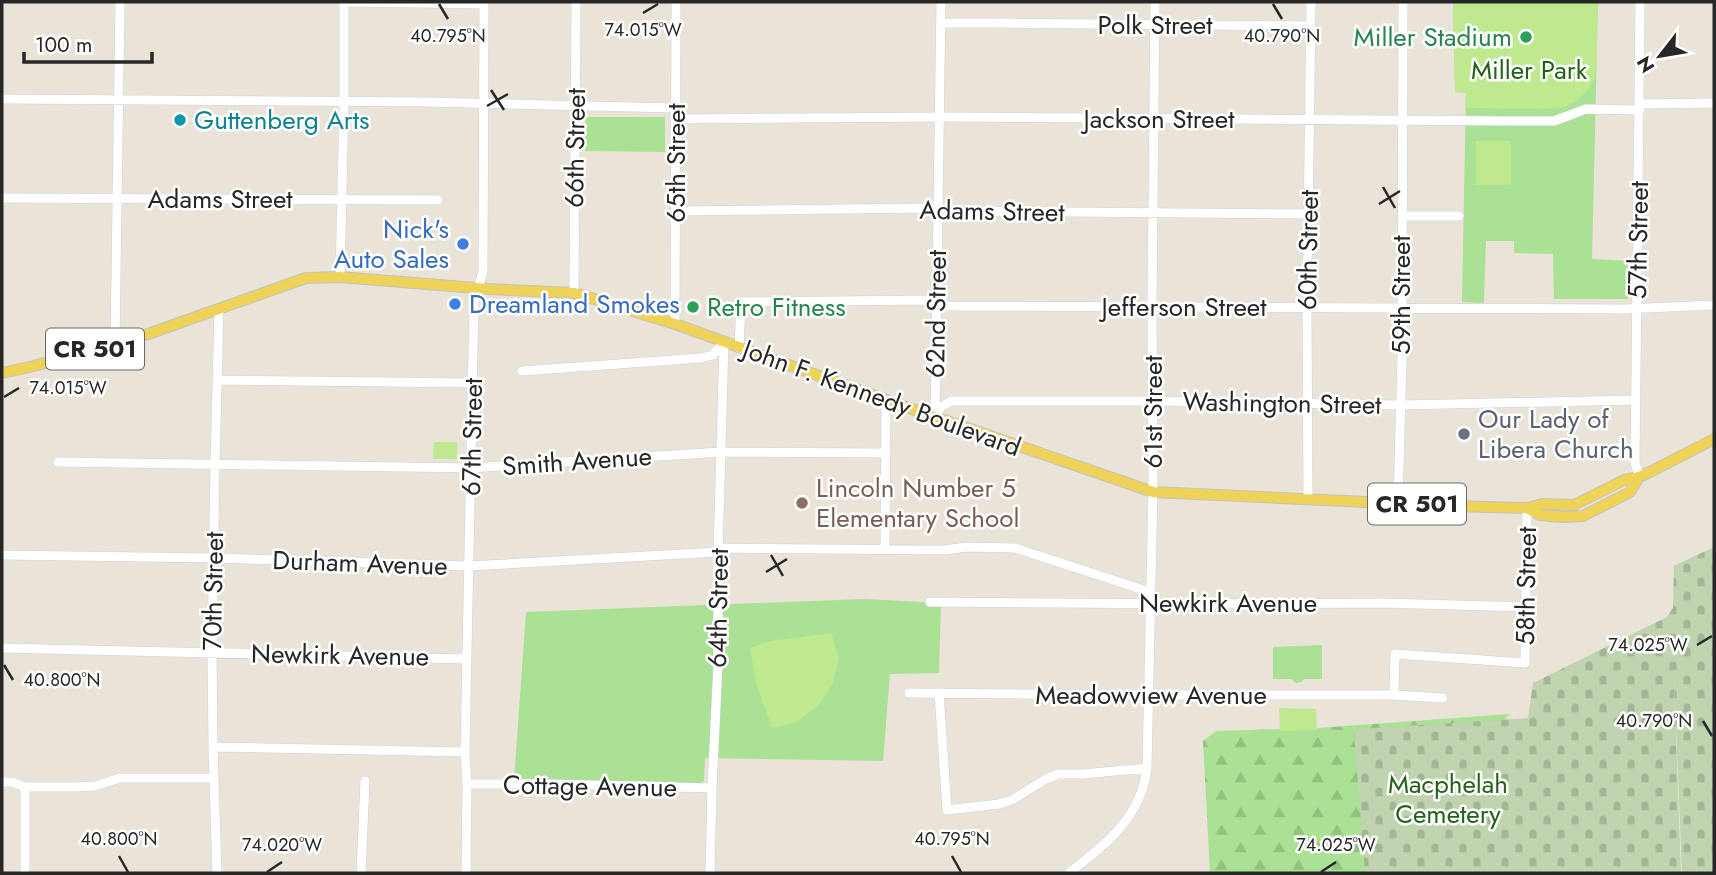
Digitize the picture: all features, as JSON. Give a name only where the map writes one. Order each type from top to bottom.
[{"type":"main road","name":"John F. Kennedy Boulevard","points":[[2,373],[148,334],[306,278],[340,277],[574,293],[675,324],[1153,492],[1527,508],[1574,505],[1624,480],[1639,477],[1714,439]]},
{"type":"street","points":[[115,343],[120,2]]},
{"type":"street","points":[[340,277],[345,2],[484,3]]},
{"type":"street","name":"66th Street","points":[[574,293],[576,2]]},
{"type":"street","name":"65th Street","points":[[675,324],[676,2]]},
{"type":"street","name":"62nd Street","points":[[934,417],[941,2]]},
{"type":"street","name":"61st Street","points":[[1069,873],[1123,827],[1140,795],[1147,768],[1153,492],[1155,2]]},
{"type":"street","name":"60th Street","points":[[1308,499],[1307,309],[1311,2]]},
{"type":"street","name":"59th Street","points":[[1398,503],[1403,2]]},
{"type":"street","name":"57th Street","points":[[1639,477],[1635,462],[1640,2]]},
{"type":"street","name":"67th Street","points":[[466,873],[465,752],[474,301],[483,272],[484,3]]},
{"type":"street","name":"Polk Street","points":[[941,23],[1310,26]]},
{"type":"street","points":[[2,99],[675,107]]},
{"type":"street","name":"Jackson Street","points":[[676,119],[940,117],[1554,121],[1586,109],[1714,103]]},
{"type":"street","name":"Adams Street","points":[[2,198],[438,200]]},
{"type":"street","name":"Adams Street","points":[[676,211],[928,208],[1153,214],[1308,214]]},
{"type":"street","points":[[1402,216],[1459,216]]},
{"type":"street","name":"Jefferson Street","points":[[740,348],[741,302],[927,300],[944,306],[1307,309],[1637,309],[1714,305]]},
{"type":"street","name":"70th Street","points":[[217,873],[212,653],[219,309]]},
{"type":"street","points":[[522,371],[701,358],[713,355],[724,342]]},
{"type":"street","name":"64th Street","points":[[710,873],[718,664],[718,550],[724,342]]},
{"type":"street","points":[[217,380],[473,383]]},
{"type":"street","points":[[886,400],[886,550]]},
{"type":"street","name":"Washington Street","points":[[934,417],[941,407],[951,401],[1307,402],[1401,405],[1636,400]]},
{"type":"street","name":"Smith Avenue","points":[[58,462],[471,468],[721,452],[886,453]]},
{"type":"street","name":"58th Street","points":[[1394,695],[1395,654],[1525,663],[1527,508]]},
{"type":"street","name":"Durham Avenue","points":[[2,555],[470,566],[718,550],[1016,548],[1150,592]]},
{"type":"street","name":"Newkirk Avenue","points":[[930,602],[1384,603],[1526,607]]},
{"type":"street","name":"Newkirk Avenue","points":[[2,648],[467,659]]},
{"type":"street","name":"Meadowview Avenue","points":[[909,693],[1394,695],[1443,698]]},
{"type":"street","points":[[939,693],[947,810],[1013,800],[1058,774],[1147,768]]},
{"type":"street","points":[[213,747],[465,752]]},
{"type":"street","points":[[2,782],[12,782],[25,787],[74,788],[95,786],[120,778],[214,778]]},
{"type":"street","points":[[361,873],[365,781]]},
{"type":"street","name":"Cottage Avenue","points":[[467,783],[712,788]]},
{"type":"street","points":[[25,787],[25,873]]},
{"type":"green space","name":"Miller Park","points":[[1453,2],[1598,2],[1592,259],[1629,261],[1628,299],[1554,299],[1553,254],[1514,253],[1514,241],[1486,241],[1484,303],[1462,302],[1466,93],[1455,92]]},
{"type":"green space","name":"Miller Stadium","points":[[1453,2],[1597,2],[1597,72],[1589,89],[1566,107],[1465,108],[1466,93],[1455,92]]},
{"type":"green space","points":[[585,117],[665,117],[665,152],[585,151]]},
{"type":"green space","points":[[1476,141],[1511,141],[1511,185],[1476,185]]},
{"type":"green space","points":[[434,442],[457,442],[457,459],[433,459]]},
{"type":"green space","name":"Macphelah Cemetery","points":[[1714,547],[1714,873],[1682,873],[1673,653],[1681,873],[1365,873],[1354,733],[1358,732],[1358,729],[1528,718],[1533,683],[1667,617],[1673,608],[1674,566]]},
{"type":"green space","points":[[864,599],[941,603],[939,673],[890,674],[883,761],[705,758],[704,781],[700,784],[514,780],[526,612]]},
{"type":"green space","points":[[831,633],[839,658],[833,683],[819,705],[797,722],[772,728],[756,683],[750,648],[770,641]]},
{"type":"green space","points":[[1322,645],[1322,679],[1304,679],[1296,683],[1291,679],[1273,679],[1273,647]]},
{"type":"green space","points":[[1279,708],[1316,709],[1317,730],[1280,731]]},
{"type":"green space","points":[[1510,714],[1370,850],[1371,873],[1210,873],[1203,741],[1216,731],[1318,728]]},
{"type":"place","name":"Miller Stadium","points":[[1526,37]]},
{"type":"place","name":"Guttenberg Arts","points":[[180,120]]},
{"type":"place","name":"Nick's Auto Sales","points":[[463,244]]},
{"type":"place","name":"Dreamland Smokes","points":[[455,304]]},
{"type":"place","name":"Retro Fitness","points":[[693,307]]},
{"type":"place","name":"Our Lady of Libera Church","points":[[1464,434]]},
{"type":"place","name":"Lincoln Number 5 Elementary School","points":[[802,503]]}]
